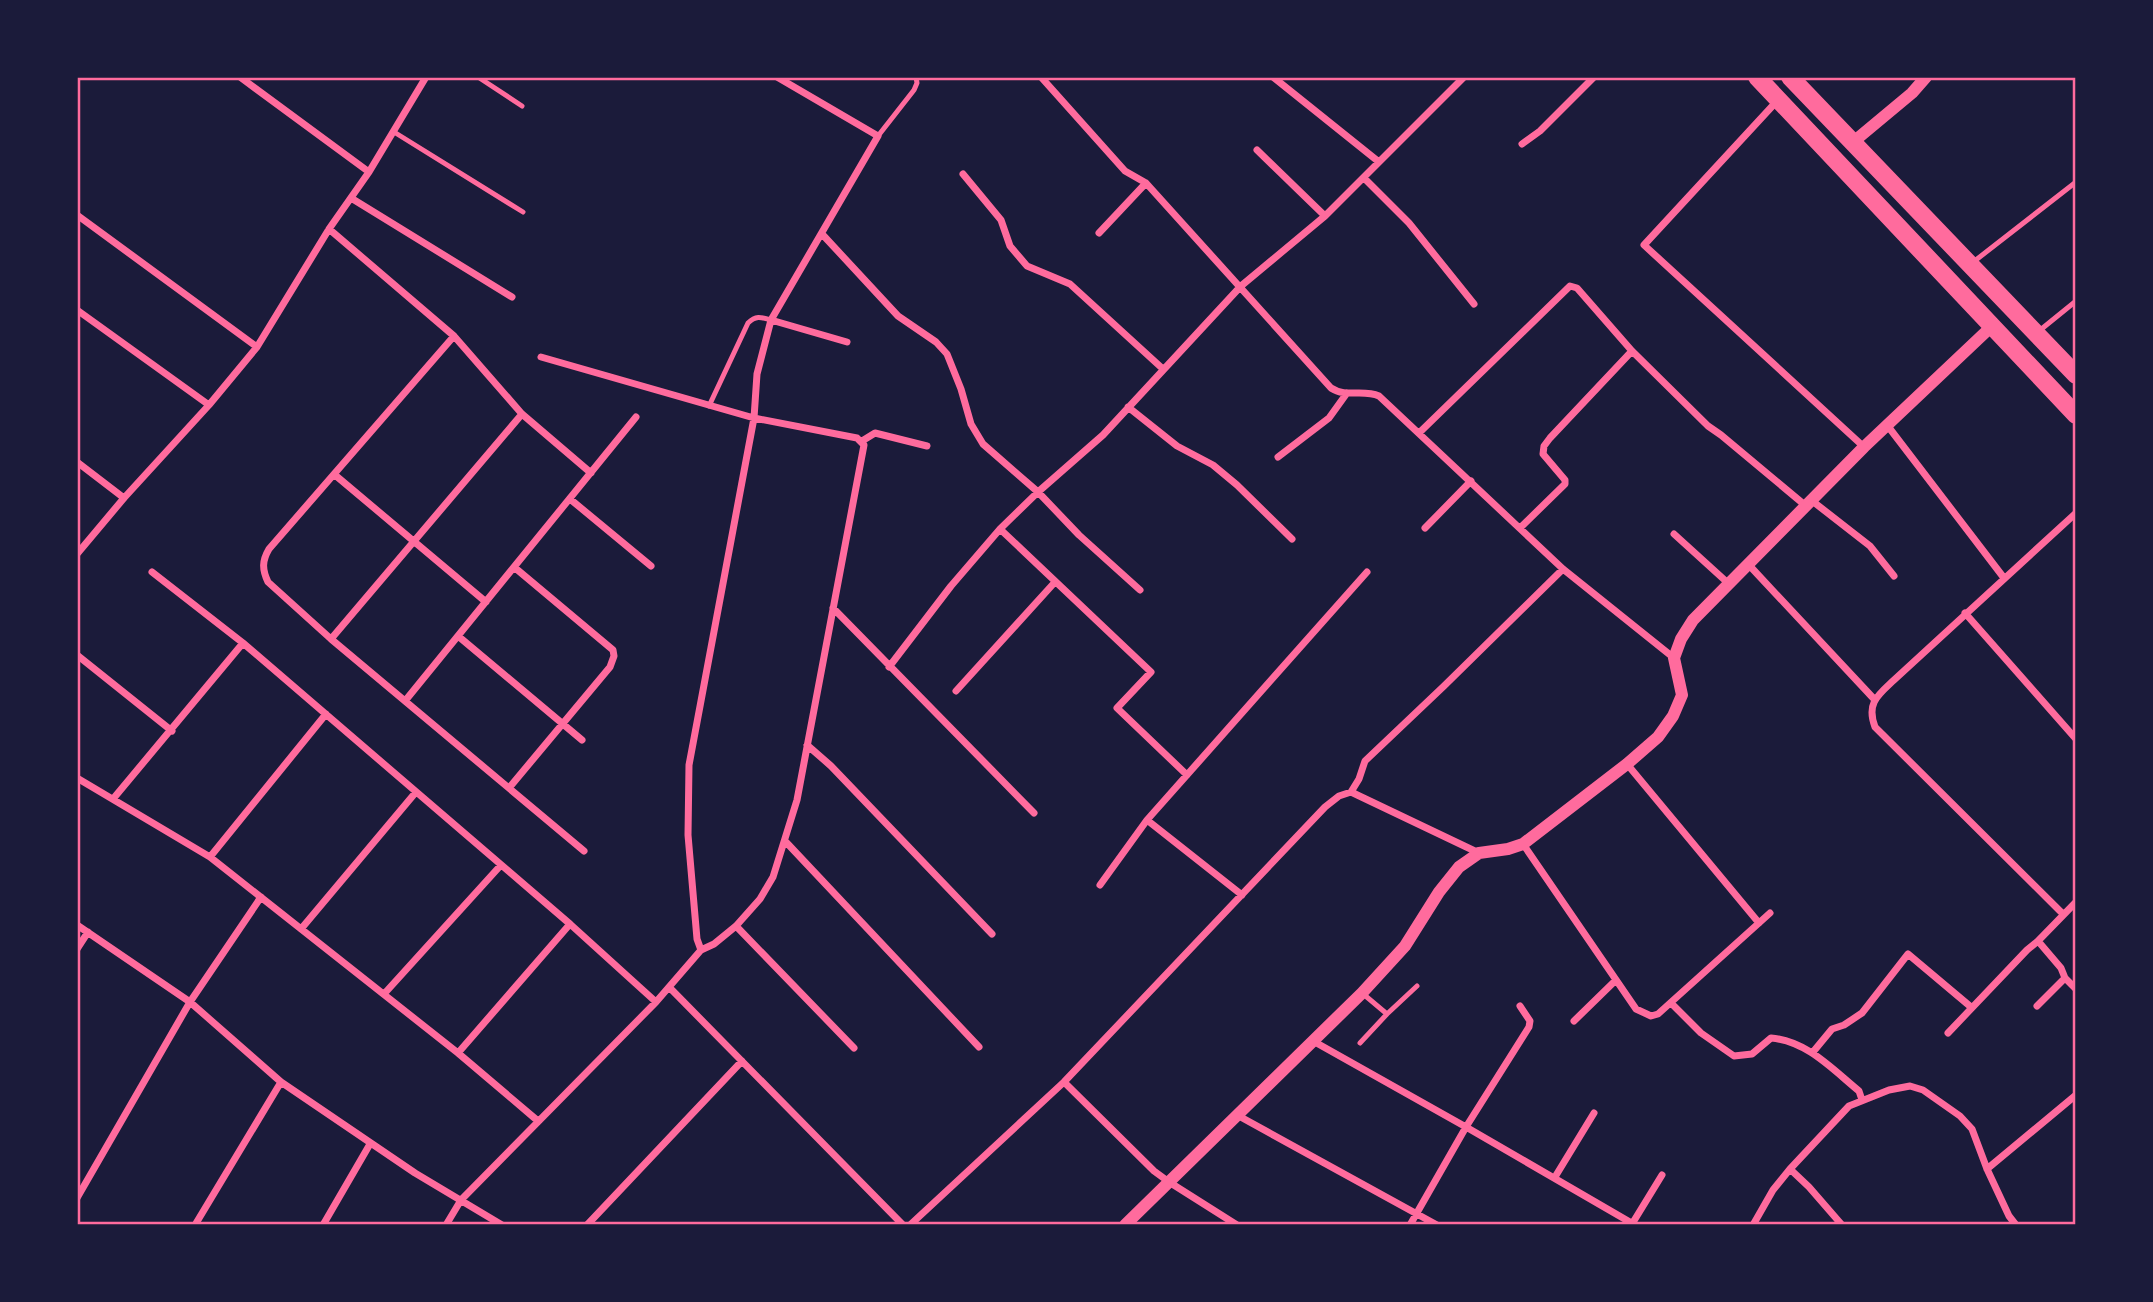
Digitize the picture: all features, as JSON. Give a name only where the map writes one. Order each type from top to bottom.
[{"type":"main road","points":[[1757,77],[2076,415]]},
{"type":"main road","points":[[1790,77],[2076,375]]},
{"type":"street","points":[[240,77],[369,172]]},
{"type":"street","points":[[77,554],[257,347],[426,77]]},
{"type":"street","points":[[701,950],[688,835],[689,765],[754,418],[757,374],[771,320],[878,136],[777,77]]},
{"type":"street","points":[[1041,77],[1125,172],[1146,183],[1331,387],[1342,394],[1372,393],[1379,396],[1563,569],[1674,658]]},
{"type":"street","points":[[1273,77],[1379,162]]},
{"type":"street","points":[[889,667],[951,586],[1000,529],[1103,435],[1241,286],[1325,216],[1464,77]]},
{"type":"street","points":[[1522,144],[1540,131],[1594,77]]},
{"type":"street","points":[[1852,143],[1912,93],[1926,77]]},
{"type":"street","points":[[1778,100],[1644,245],[1864,447]]},
{"type":"street","points":[[1257,150],[1325,216]]},
{"type":"street","points":[[963,174],[1001,220],[1010,246],[1027,266],[1070,284],[1163,369]]},
{"type":"street","points":[[1364,178],[1409,223],[1474,304]]},
{"type":"street","points":[[1099,233],[1146,183]]},
{"type":"street","points":[[351,198],[512,297]]},
{"type":"street","points":[[77,215],[257,347]]},
{"type":"street","points":[[329,229],[454,336],[522,414],[591,473]]},
{"type":"street","points":[[822,234],[898,316],[936,342],[947,354],[961,388],[971,424],[984,444],[1140,590]]},
{"type":"street","points":[[1419,433],[1570,286],[1577,288],[1632,351],[1708,426],[1808,503],[1870,546],[1894,576]]},
{"type":"street","points":[[77,310],[209,405]]},
{"type":"street","points":[[771,320],[848,342]]},
{"type":"street","points":[[1125,1225],[1362,993],[1405,946],[1439,892],[1459,867],[1479,853],[1523,844],[1658,737],[1673,716],[1682,695],[1674,658],[1681,639],[1693,620],[1864,447],[1991,327]]},
{"type":"street","points":[[454,336],[269,549],[263,560],[263,571],[268,582],[331,639],[584,851]]},
{"type":"street","points":[[1520,528],[1565,484],[1565,480],[1544,454],[1550,438],[1632,351]]},
{"type":"street","points":[[446,1225],[461,1200],[656,1002],[701,950],[714,944],[736,926],[760,899],[773,877],[797,800],[864,445],[858,438],[754,418],[541,358]]},
{"type":"street","points":[[1278,457],[1329,418],[1347,393]]},
{"type":"street","points":[[1128,407],[1177,446],[1213,465],[1292,539]]},
{"type":"street","points":[[331,639],[522,414]]},
{"type":"street","points":[[405,701],[636,417]]},
{"type":"street","points":[[1887,425],[2004,578]]},
{"type":"street","points":[[862,441],[875,433],[927,446]]},
{"type":"street","points":[[77,461],[124,498]]},
{"type":"street","points":[[335,475],[486,602]]},
{"type":"street","points":[[1425,528],[1471,481]]},
{"type":"street","points":[[570,499],[651,566]]},
{"type":"street","points":[[2063,915],[1875,727],[1871,709],[1878,695],[2076,513]]},
{"type":"street","points":[[1000,529],[1152,672],[1117,708],[1187,775]]},
{"type":"street","points":[[1674,534],[1729,584]]},
{"type":"street","points":[[1748,564],[1875,700]]},
{"type":"street","points":[[509,788],[610,667],[614,656],[613,650],[514,567]]},
{"type":"street","points":[[910,1225],[1064,1082],[1325,807],[1339,796],[1351,792],[1365,761],[1563,569]]},
{"type":"street","points":[[152,572],[243,643],[570,924],[656,1002]]},
{"type":"street","points":[[1100,885],[1147,820],[1367,572]]},
{"type":"street","points":[[956,691],[1055,582]]},
{"type":"street","points":[[833,608],[1034,813]]},
{"type":"street","points":[[1965,613],[2076,739]]},
{"type":"street","points":[[458,636],[582,740]]},
{"type":"street","points":[[113,799],[243,643]]},
{"type":"street","points":[[77,656],[172,731]]},
{"type":"street","points":[[211,857],[326,714]]},
{"type":"street","points":[[807,744],[992,934]]},
{"type":"street","points":[[1627,764],[1759,923]]},
{"type":"street","points":[[77,778],[211,857],[458,1053],[538,1121]]},
{"type":"street","points":[[302,929],[416,792]]},
{"type":"street","points":[[1351,792],[1479,853]]},
{"type":"street","points":[[1147,820],[1242,895]]},
{"type":"street","points":[[785,841],[979,1047]]},
{"type":"street","points":[[1523,844],[1636,1009],[1651,1016],[1658,1014],[1671,1003],[1770,913]]},
{"type":"street","points":[[383,994],[501,865]]},
{"type":"street","points":[[77,1198],[190,1002],[261,897]]},
{"type":"street","points":[[1948,1033],[2076,902]]},
{"type":"street","points":[[458,1053],[570,924]]},
{"type":"street","points":[[77,925],[190,1002],[281,1082],[370,1144],[502,1225]]},
{"type":"street","points":[[736,926],[854,1048]]},
{"type":"street","points":[[77,949],[88,932]]},
{"type":"street","points":[[2038,941],[2076,989]]},
{"type":"street","points":[[1813,1052],[1832,1029],[1844,1025],[1862,1013],[1908,954],[1971,1007]]},
{"type":"street","points":[[2037,1006],[2065,978]]},
{"type":"street","points":[[1574,1021],[1616,980]]},
{"type":"street","points":[[669,987],[903,1225]]},
{"type":"street","points":[[1671,1003],[1701,1033],[1734,1056],[1752,1054],[1771,1038],[1787,1039],[1813,1052],[1859,1091],[1862,1100]]},
{"type":"street","points":[[1410,1225],[1466,1126],[1529,1027],[1530,1021],[1520,1006]]},
{"type":"street","points":[[1313,1041],[1634,1224],[1662,1175]]},
{"type":"street","points":[[587,1225],[742,1061]]},
{"type":"street","points":[[195,1225],[281,1082]]},
{"type":"street","points":[[1064,1082],[1169,1182],[1237,1225]]},
{"type":"street","points":[[1753,1225],[1773,1190],[1849,1106],[1889,1090],[1910,1086],[1923,1090],[1960,1116],[1972,1129],[1987,1169],[2016,1225]]},
{"type":"street","points":[[1987,1169],[2076,1095]]},
{"type":"street","points":[[1555,1177],[1594,1113]]},
{"type":"street","points":[[1237,1115],[1437,1225]]},
{"type":"street","points":[[323,1225],[370,1144]]},
{"type":"street","points":[[1790,1169],[1809,1186],[1842,1225]]},
{"type":"lane","points":[[478,77],[522,106]]},
{"type":"lane","points":[[878,136],[914,90],[916,77]]},
{"type":"lane","points":[[394,132],[523,212]]},
{"type":"lane","points":[[1969,265],[2076,182]]},
{"type":"lane","points":[[2036,333],[2076,301]]},
{"type":"lane","points":[[709,406],[747,323],[758,316],[771,320]]},
{"type":"lane","points":[[1360,1043],[1417,986]]},
{"type":"lane","points":[[1362,993],[1387,1014]]}]
